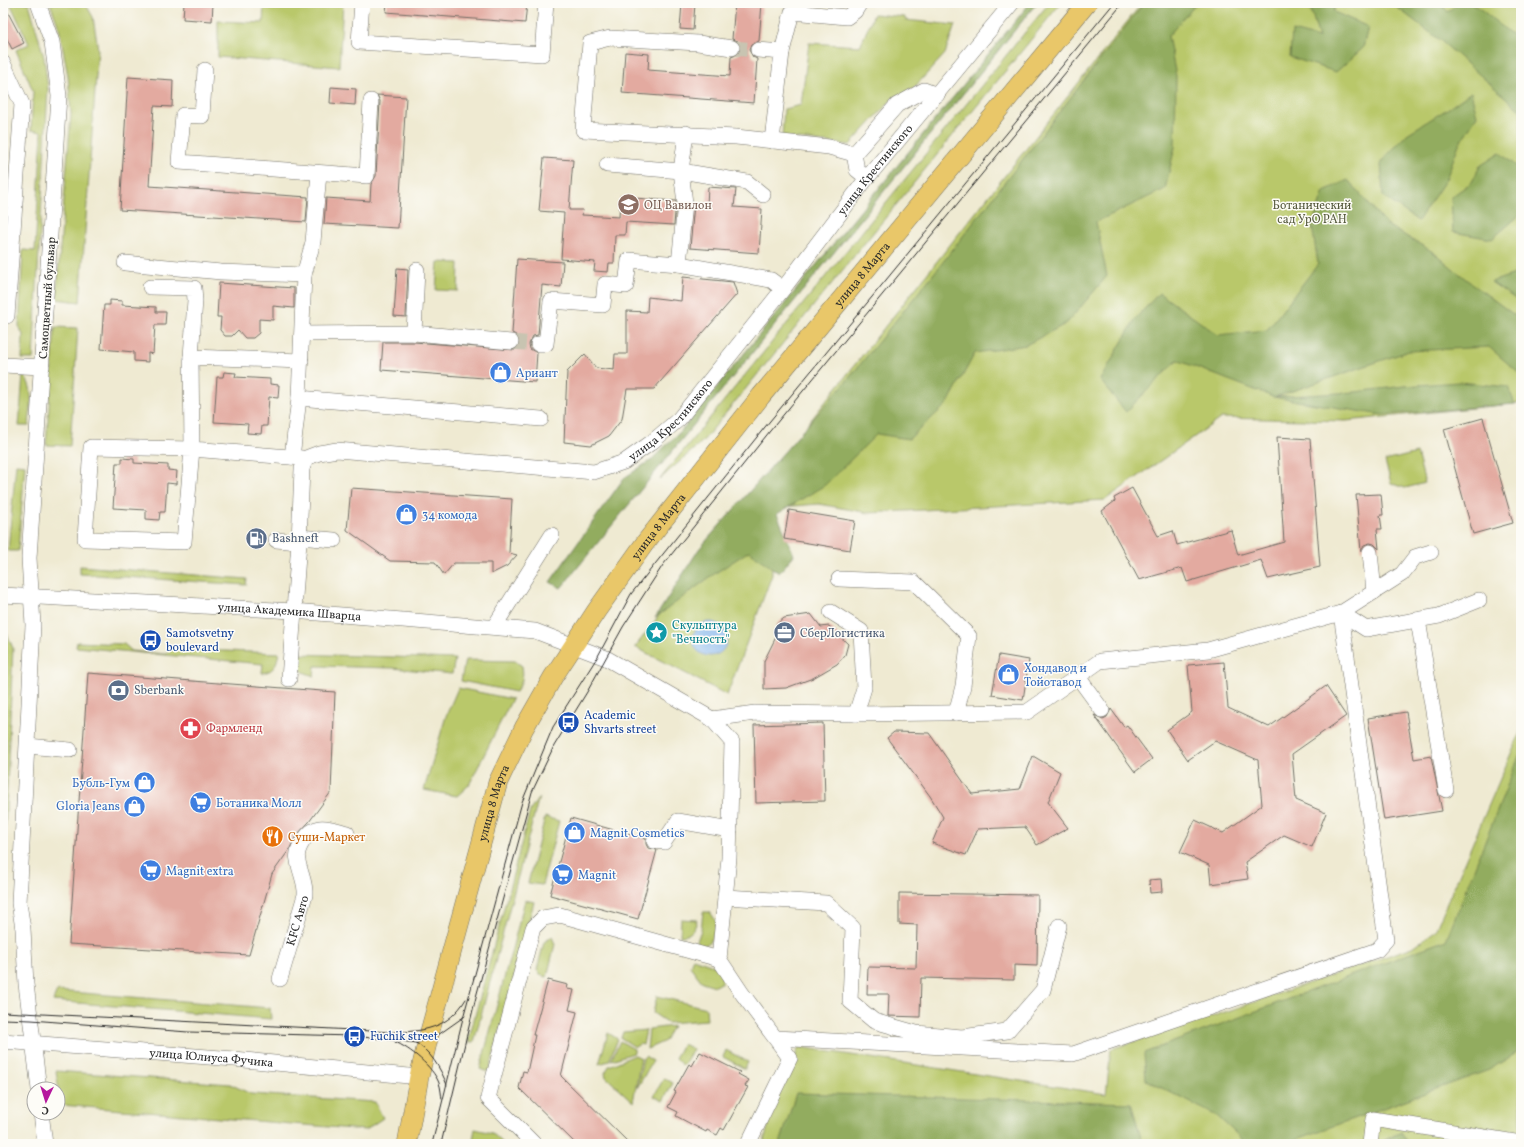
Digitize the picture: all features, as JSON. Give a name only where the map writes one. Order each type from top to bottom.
[{"type":"main road","name":"улица 8 Марта","points":[[406,1144],[419,1076],[465,897],[498,782],[524,728],[572,646],[645,543],[761,396],[1087,3]]},
{"type":"street","name":"Самоцветный бульвар","points":[[38,3],[52,42],[59,96],[29,558],[33,625],[19,903],[23,929],[33,1044],[38,1081]]},
{"type":"street","points":[[362,3],[359,42],[542,54],[546,3]]},
{"type":"street","points":[[772,141],[782,52],[792,12],[847,17],[855,11],[860,3]]},
{"type":"street","name":"улица Крестинского","points":[[299,458],[337,450],[594,472],[624,462],[652,442],[679,419],[783,289],[866,178],[937,95],[1012,3]]},
{"type":"street","points":[[732,48],[698,44],[610,38],[590,43],[583,130],[686,134],[772,141],[829,147],[854,154]]},
{"type":"street","points":[[758,50],[782,52]]},
{"type":"street","points":[[3,63],[22,104],[7,316],[3,316]]},
{"type":"street","points":[[205,70],[202,116],[183,115],[179,162],[366,176],[371,100]]},
{"type":"street","points":[[854,154],[897,105],[924,90],[937,95]]},
{"type":"street","points":[[679,264],[684,203],[681,171],[686,134]]},
{"type":"street","points":[[854,154],[857,170],[866,178]]},
{"type":"street","points":[[607,165],[681,171],[747,182],[763,195]]},
{"type":"street","points":[[289,679],[299,540],[302,469],[299,458],[299,398],[304,275],[313,242],[319,173]]},
{"type":"street","points":[[538,344],[546,344],[551,301],[603,305],[605,284],[626,286],[629,260],[679,264],[771,280],[783,289]]},
{"type":"street","points":[[125,263],[221,272],[304,275]]},
{"type":"street","points":[[414,333],[417,270]]},
{"type":"street","points":[[150,287],[194,288],[195,300],[191,357],[192,449],[184,542],[85,539],[91,447],[192,449],[299,458]]},
{"type":"street","points":[[302,334],[414,333],[511,342]]},
{"type":"street","points":[[191,357],[301,360]]},
{"type":"street","points":[[3,365],[42,367]]},
{"type":"street","points":[[299,398],[541,419]]},
{"type":"street","points":[[494,627],[552,535]]},
{"type":"street","points":[[276,540],[334,540]]},
{"type":"street","points":[[1370,552],[1374,592]]},
{"type":"street","points":[[712,719],[755,712],[856,714],[1027,712],[1100,661],[1208,650],[1340,613],[1402,574],[1415,557],[1431,552]]},
{"type":"street","points":[[839,579],[914,582],[969,636],[963,686],[956,713]]},
{"type":"street","name":"улица Академика Шварца","points":[[3,595],[293,611],[535,631],[606,658],[712,719],[732,742],[730,830],[719,958]]},
{"type":"street","points":[[1340,613],[1366,629],[1439,616],[1479,600]]},
{"type":"street","points":[[832,612],[860,631],[864,688],[856,714]]},
{"type":"street","points":[[776,1038],[1073,1054],[1377,950],[1386,940],[1340,613]]},
{"type":"street","points":[[1418,620],[1446,790]]},
{"type":"street","points":[[1078,677],[1102,710]]},
{"type":"street","points":[[28,746],[70,750]]},
{"type":"street","points":[[654,841],[664,842],[678,821],[730,830]]},
{"type":"street","name":"KFC Авто","points":[[280,979],[305,895],[304,883],[298,861],[298,850],[306,836],[318,828],[325,827],[347,833]]},
{"type":"street","points":[[725,898],[826,902],[853,928],[850,1001],[874,1021],[916,1033],[962,1037],[1007,1031],[1043,990],[1059,926]]},
{"type":"street","points":[[534,1144],[488,1098],[532,928],[543,918],[560,915],[719,958],[741,992],[790,1058],[748,1144]]},
{"type":"street","name":"улица Юлиуса Фучика","points":[[3,1041],[234,1059],[419,1076]]},
{"type":"street","points":[[1370,1144],[1373,1119],[1521,1143]]},
{"type":"street","points":[[42,1121],[44,1144]]},
{"type":"green space","points":[[10,3],[29,3],[44,57],[48,89],[33,359],[22,359],[23,335],[19,326],[23,250],[35,251],[42,132],[31,130],[33,91],[16,50],[29,44]]},
{"type":"green space","points":[[50,3],[85,3],[93,17],[98,49],[80,302],[56,299],[71,114],[68,76],[59,28]]},
{"type":"green space","points":[[264,3],[343,3],[339,67],[218,57],[218,21],[263,23]]},
{"type":"green space","points":[[1030,3],[1037,3],[561,588],[550,582],[624,478],[651,460],[680,432]]},
{"type":"green space","points":[[1049,3],[1061,3],[703,441],[660,479]]},
{"type":"green space","name":"Ботанический сад УрО РАН","points":[[1142,3],[1521,3],[1521,403],[1346,421],[1221,418],[1105,500],[869,513],[819,504],[769,508],[772,575],[727,695],[635,647],[745,503]]},
{"type":"green space","points":[[1144,3],[1197,3],[1168,36],[1176,76],[1175,147],[1165,189],[1096,222],[1107,276],[1067,323],[1026,345],[975,353],[948,403],[909,439],[877,434],[825,485],[777,514],[794,555],[779,573],[749,551],[714,574],[655,618],[699,549],[850,377],[939,267]]},
{"type":"green space","points":[[1309,3],[1335,3],[1334,12],[1368,27],[1363,48],[1336,72],[1290,57],[1292,31],[1319,38]]},
{"type":"green space","points":[[1391,3],[1440,3],[1448,12],[1457,3],[1473,3],[1521,42],[1521,111],[1440,40]]},
{"type":"green space","points":[[874,14],[905,17],[905,20],[955,25],[945,54],[910,92],[894,97],[850,145],[782,137],[784,109],[801,105],[809,43],[860,46]]},
{"type":"green space","points":[[1471,92],[1477,116],[1459,144],[1446,179],[1418,221],[1383,196],[1381,162],[1407,134],[1449,108]]},
{"type":"green space","points":[[1500,153],[1520,169],[1521,168],[1521,214],[1492,239],[1453,232],[1451,197],[1472,182],[1480,166]]},
{"type":"green space","points":[[1348,180],[1387,225],[1433,252],[1467,280],[1521,320],[1521,375],[1489,347],[1409,351],[1275,397],[1355,392],[1459,382],[1508,387],[1515,404],[1382,415],[1273,397],[1177,360],[1126,412],[1100,380],[1136,318],[1159,293],[1218,335],[1267,330],[1318,264],[1312,226],[1324,191]]},
{"type":"green space","points":[[438,262],[459,263],[458,291],[436,290]]},
{"type":"green space","points":[[1521,272],[1521,303],[1491,282]]},
{"type":"green space","points":[[55,327],[78,328],[70,446],[46,445]]},
{"type":"green space","points":[[23,375],[30,386],[31,392],[29,426],[19,426]]},
{"type":"green space","points":[[1417,453],[1425,483],[1405,488],[1391,483],[1385,461]]},
{"type":"green space","points":[[16,464],[25,465],[18,551],[8,551]]},
{"type":"green space","points":[[80,566],[247,579],[246,585],[80,574]]},
{"type":"green space","points":[[7,634],[13,648],[3,878],[3,636]]},
{"type":"green space","points":[[77,642],[124,644],[132,651],[165,654],[172,649],[279,653],[274,667],[270,671],[262,673],[263,664],[76,647]]},
{"type":"green space","points":[[298,654],[455,659],[452,674],[393,668],[315,666],[314,676],[303,672],[298,665]]},
{"type":"green space","points":[[465,660],[515,661],[522,666],[523,677],[521,683],[516,692],[461,681]]},
{"type":"green space","points":[[458,688],[512,699],[469,785],[457,796],[424,790],[446,716]]},
{"type":"green space","points":[[1521,730],[1521,1144],[763,1144],[774,1106],[799,1047],[1106,1094],[1111,1049],[1205,1019],[1413,947],[1435,931]]},
{"type":"green space","points":[[1521,751],[1521,1050],[1489,1070],[1283,1144],[1234,1144],[1243,1140],[1217,1116],[1146,1080],[1144,1053],[1446,940]]},
{"type":"green space","points":[[539,797],[474,1042],[468,1042],[530,811]]},
{"type":"green space","points":[[545,817],[559,821],[542,885],[528,883]]},
{"type":"green space","points":[[525,900],[534,902],[489,1072],[480,1069]]},
{"type":"green space","points":[[703,912],[710,912],[716,921],[711,939],[706,945],[696,944],[701,930]]},
{"type":"green space","points":[[681,919],[697,920],[692,932],[684,936],[680,936]]},
{"type":"green space","points":[[552,937],[555,944],[547,977],[540,975],[537,970],[544,942]]},
{"type":"green space","points":[[693,958],[716,966],[722,972],[722,982],[715,986],[702,982],[690,966]]},
{"type":"green space","points":[[57,991],[270,1008],[271,1019],[53,1001]]},
{"type":"green space","points":[[657,996],[706,1008],[707,1020],[668,1023],[653,1013]]},
{"type":"green space","points":[[673,1026],[665,1041],[647,1049],[649,1029]]},
{"type":"green space","points":[[646,1030],[643,1045],[640,1044],[635,1047],[621,1038],[623,1032]]},
{"type":"green space","points":[[608,1033],[618,1039],[609,1061],[599,1064]]},
{"type":"green space","points":[[620,1041],[634,1049],[634,1053],[611,1060]]},
{"type":"green space","points":[[683,1044],[693,1049],[683,1066],[675,1058]]},
{"type":"green space","points":[[726,1050],[748,1062],[745,1069],[723,1057]]},
{"type":"green space","points":[[635,1055],[641,1058],[633,1102],[606,1077],[605,1073],[609,1066]]},
{"type":"green space","points":[[645,1056],[653,1061],[637,1088],[643,1058]]},
{"type":"green space","points":[[56,1071],[230,1084],[251,1094],[375,1102],[383,1118],[365,1130],[66,1105],[66,1081],[57,1081]]},
{"type":"green space","points":[[664,1078],[673,1083],[663,1101],[654,1096]]},
{"type":"green space","points":[[796,1093],[1131,1103],[1143,1144],[780,1144]]},
{"type":"green space","points":[[475,1129],[492,1133],[504,1144],[472,1144]]},
{"type":"green space","points":[[1401,1132],[1409,1144],[1377,1144]]},
{"type":"water","points":[[710,622],[722,627],[727,639],[722,651],[710,656],[698,651],[693,639],[698,627]]},
{"type":"building","points":[[3,3],[24,43],[12,49],[3,31]]},
{"type":"building","points":[[184,3],[213,3],[212,21],[183,19]]},
{"type":"building","points":[[387,3],[527,3],[525,23],[386,12]]},
{"type":"building","points":[[682,3],[695,4],[693,30],[680,29]]},
{"type":"building","points":[[735,3],[762,3],[759,41],[751,45],[749,50],[753,57],[757,59],[754,103],[622,93],[625,52],[649,54],[648,70],[730,76],[731,57],[739,54],[741,49],[738,41],[732,39]]},
{"type":"building","points":[[128,77],[173,80],[172,107],[154,106],[149,186],[308,197],[306,222],[120,210]]},
{"type":"building","points":[[331,87],[356,89],[355,105],[330,103]]},
{"type":"building","points":[[377,95],[406,97],[398,228],[324,224],[326,198],[370,201],[371,184],[376,176],[380,101]]},
{"type":"building","points":[[544,158],[573,160],[569,210],[583,210],[582,215],[619,217],[620,197],[676,201],[674,225],[626,222],[625,235],[615,235],[614,263],[609,263],[608,272],[594,271],[595,262],[561,259],[564,213],[539,211]]},
{"type":"building","points":[[708,187],[736,189],[734,207],[762,209],[759,253],[690,248],[694,204],[707,205]]},
{"type":"building","points":[[517,259],[563,262],[561,287],[542,285],[538,335],[533,336],[529,344],[530,349],[537,353],[535,382],[381,370],[383,342],[414,342],[515,350],[520,342],[516,335],[512,333]]},
{"type":"building","points":[[397,268],[408,269],[406,317],[394,316]]},
{"type":"building","points":[[683,277],[733,282],[737,294],[654,389],[627,389],[622,419],[609,436],[591,445],[564,442],[567,372],[585,354],[596,368],[614,370],[615,354],[627,354],[627,311],[647,312],[648,297],[681,301]]},
{"type":"building","points":[[219,283],[294,288],[294,308],[273,306],[273,320],[259,319],[259,333],[253,338],[245,338],[238,330],[232,336],[225,336],[220,330],[221,317],[217,317]]},
{"type":"building","points":[[110,300],[122,301],[122,305],[156,307],[156,312],[166,312],[165,325],[155,325],[153,354],[148,353],[148,362],[134,361],[134,352],[101,349],[104,305],[110,305]]},
{"type":"building","points":[[224,372],[236,373],[235,377],[270,379],[270,384],[279,385],[278,398],[269,397],[267,426],[262,426],[261,434],[247,433],[248,424],[214,422],[217,377],[223,377]]},
{"type":"building","points":[[1483,418],[1513,523],[1473,534],[1444,429]]},
{"type":"building","points":[[1277,437],[1310,439],[1320,567],[1268,579],[1261,560],[1187,582],[1182,568],[1139,580],[1102,511],[1115,501],[1114,498],[1132,488],[1158,536],[1173,531],[1177,545],[1231,530],[1238,555],[1284,542]]},
{"type":"building","points":[[122,458],[134,459],[134,463],[168,465],[168,470],[177,471],[176,484],[167,483],[165,512],[160,512],[159,520],[146,519],[146,510],[113,508],[116,463],[122,463]]},
{"type":"building","points":[[351,488],[512,499],[509,553],[517,555],[507,566],[491,574],[491,563],[454,563],[444,575],[435,562],[390,561],[347,530]]},
{"type":"building","points":[[1381,494],[1383,515],[1380,515],[1382,529],[1377,529],[1379,549],[1374,544],[1370,543],[1364,545],[1361,551],[1356,495]]},
{"type":"building","points":[[789,510],[855,521],[850,550],[784,539]]},
{"type":"building","points":[[811,614],[821,627],[829,626],[848,644],[845,655],[837,664],[813,678],[786,688],[764,689],[764,661],[776,637],[777,624],[784,618]]},
{"type":"building","points":[[999,655],[1029,660],[1023,700],[992,695]]},
{"type":"building","points":[[1224,662],[1228,708],[1269,727],[1326,686],[1346,716],[1292,754],[1296,800],[1326,813],[1312,847],[1284,835],[1245,862],[1248,879],[1211,884],[1209,865],[1180,852],[1195,820],[1223,833],[1262,805],[1258,760],[1215,741],[1188,760],[1167,730],[1192,712],[1188,665]]},
{"type":"building","name":"Ботаника Молл","points":[[88,673],[335,692],[331,792],[309,822],[296,836],[289,850],[272,874],[249,955],[69,944]]},
{"type":"building","points":[[1111,709],[1124,727],[1127,725],[1152,759],[1135,772],[1094,715],[1103,719],[1107,717]]},
{"type":"building","points":[[1406,712],[1414,759],[1431,756],[1442,811],[1384,820],[1368,718]]},
{"type":"building","points":[[823,723],[825,801],[756,803],[754,725]]},
{"type":"building","points":[[894,732],[929,733],[972,794],[1020,789],[1033,756],[1060,772],[1048,802],[1068,828],[1037,845],[1025,827],[978,829],[966,855],[932,843],[943,817],[930,796],[887,738]]},
{"type":"building","points":[[571,818],[646,839],[648,848],[657,850],[638,919],[550,895]]},
{"type":"building","points":[[1161,879],[1162,892],[1150,893],[1149,880]]},
{"type":"building","points":[[899,893],[1038,895],[1037,966],[1014,965],[1014,980],[921,978],[920,1017],[888,1016],[889,994],[867,994],[868,967],[916,968],[917,925],[899,924]]},
{"type":"building","points":[[548,980],[568,985],[567,989],[574,990],[569,1010],[577,1012],[561,1076],[630,1144],[576,1144],[519,1088],[523,1071],[527,1072],[535,1035],[533,1035]]},
{"type":"building","points":[[700,1052],[740,1072],[738,1074],[749,1080],[745,1086],[748,1087],[724,1130],[721,1128],[717,1135],[707,1130],[706,1132],[676,1116],[678,1112],[668,1107],[676,1092],[674,1091],[689,1064],[692,1066]]},
{"type":"tunnel","points":[[732,48],[758,50]]},
{"type":"tunnel","points":[[511,342],[538,344]]},
{"type":"tram line","points":[[432,1144],[463,1018],[522,802],[553,727],[598,656],[631,594],[765,427],[1114,3]]},
{"type":"tram line","points":[[441,1144],[476,997],[532,792],[554,746],[587,692],[623,627],[663,565],[770,431],[1123,3]]},
{"type":"tram line","points":[[3,1012],[403,1032],[434,1027],[443,1023],[459,1009],[466,999]]},
{"type":"tram line","points":[[3,1019],[188,1032],[354,1036],[417,1043],[438,1035],[465,1016]]},
{"type":"tram line","points":[[395,1042],[414,1053],[432,1071],[439,1083],[442,1099]]},
{"type":"tram line","points":[[414,1042],[420,1045],[434,1060],[447,1085]]},
{"type":"place","name":"ОЦ Вавилон","points":[[629,205]]},
{"type":"place","name":"Ариант","points":[[501,373]]},
{"type":"place","name":"34 комода","points":[[406,515]]},
{"type":"place","name":"Bashneft","points":[[256,538]]},
{"type":"place","name":"Скульптура \"Вечность\"","points":[[656,632]]},
{"type":"place","name":"СберЛогистика","points":[[785,633]]},
{"type":"place","name":"Samotsvetny boulevard","points":[[150,640]]},
{"type":"place","name":"Хондавод и Тойотавод","points":[[1008,675]]},
{"type":"place","name":"Sberbank","points":[[119,690]]},
{"type":"place","name":"Academic Shvarts street","points":[[569,722]]},
{"type":"place","name":"Фармленд","points":[[190,728]]},
{"type":"place","name":"Бубль-Гум","points":[[145,783]]},
{"type":"place","name":"Ботаника Молл","points":[[201,803]]},
{"type":"place","name":"Gloria Jeans","points":[[135,806]]},
{"type":"place","name":"Magnit Cosmetics","points":[[575,833]]},
{"type":"place","name":"Суши-Маркет","points":[[273,837]]},
{"type":"place","name":"Magnit extra","points":[[150,871]]},
{"type":"place","name":"Magnit","points":[[562,875]]},
{"type":"place","name":"Fuchik street","points":[[354,1036]]}]
